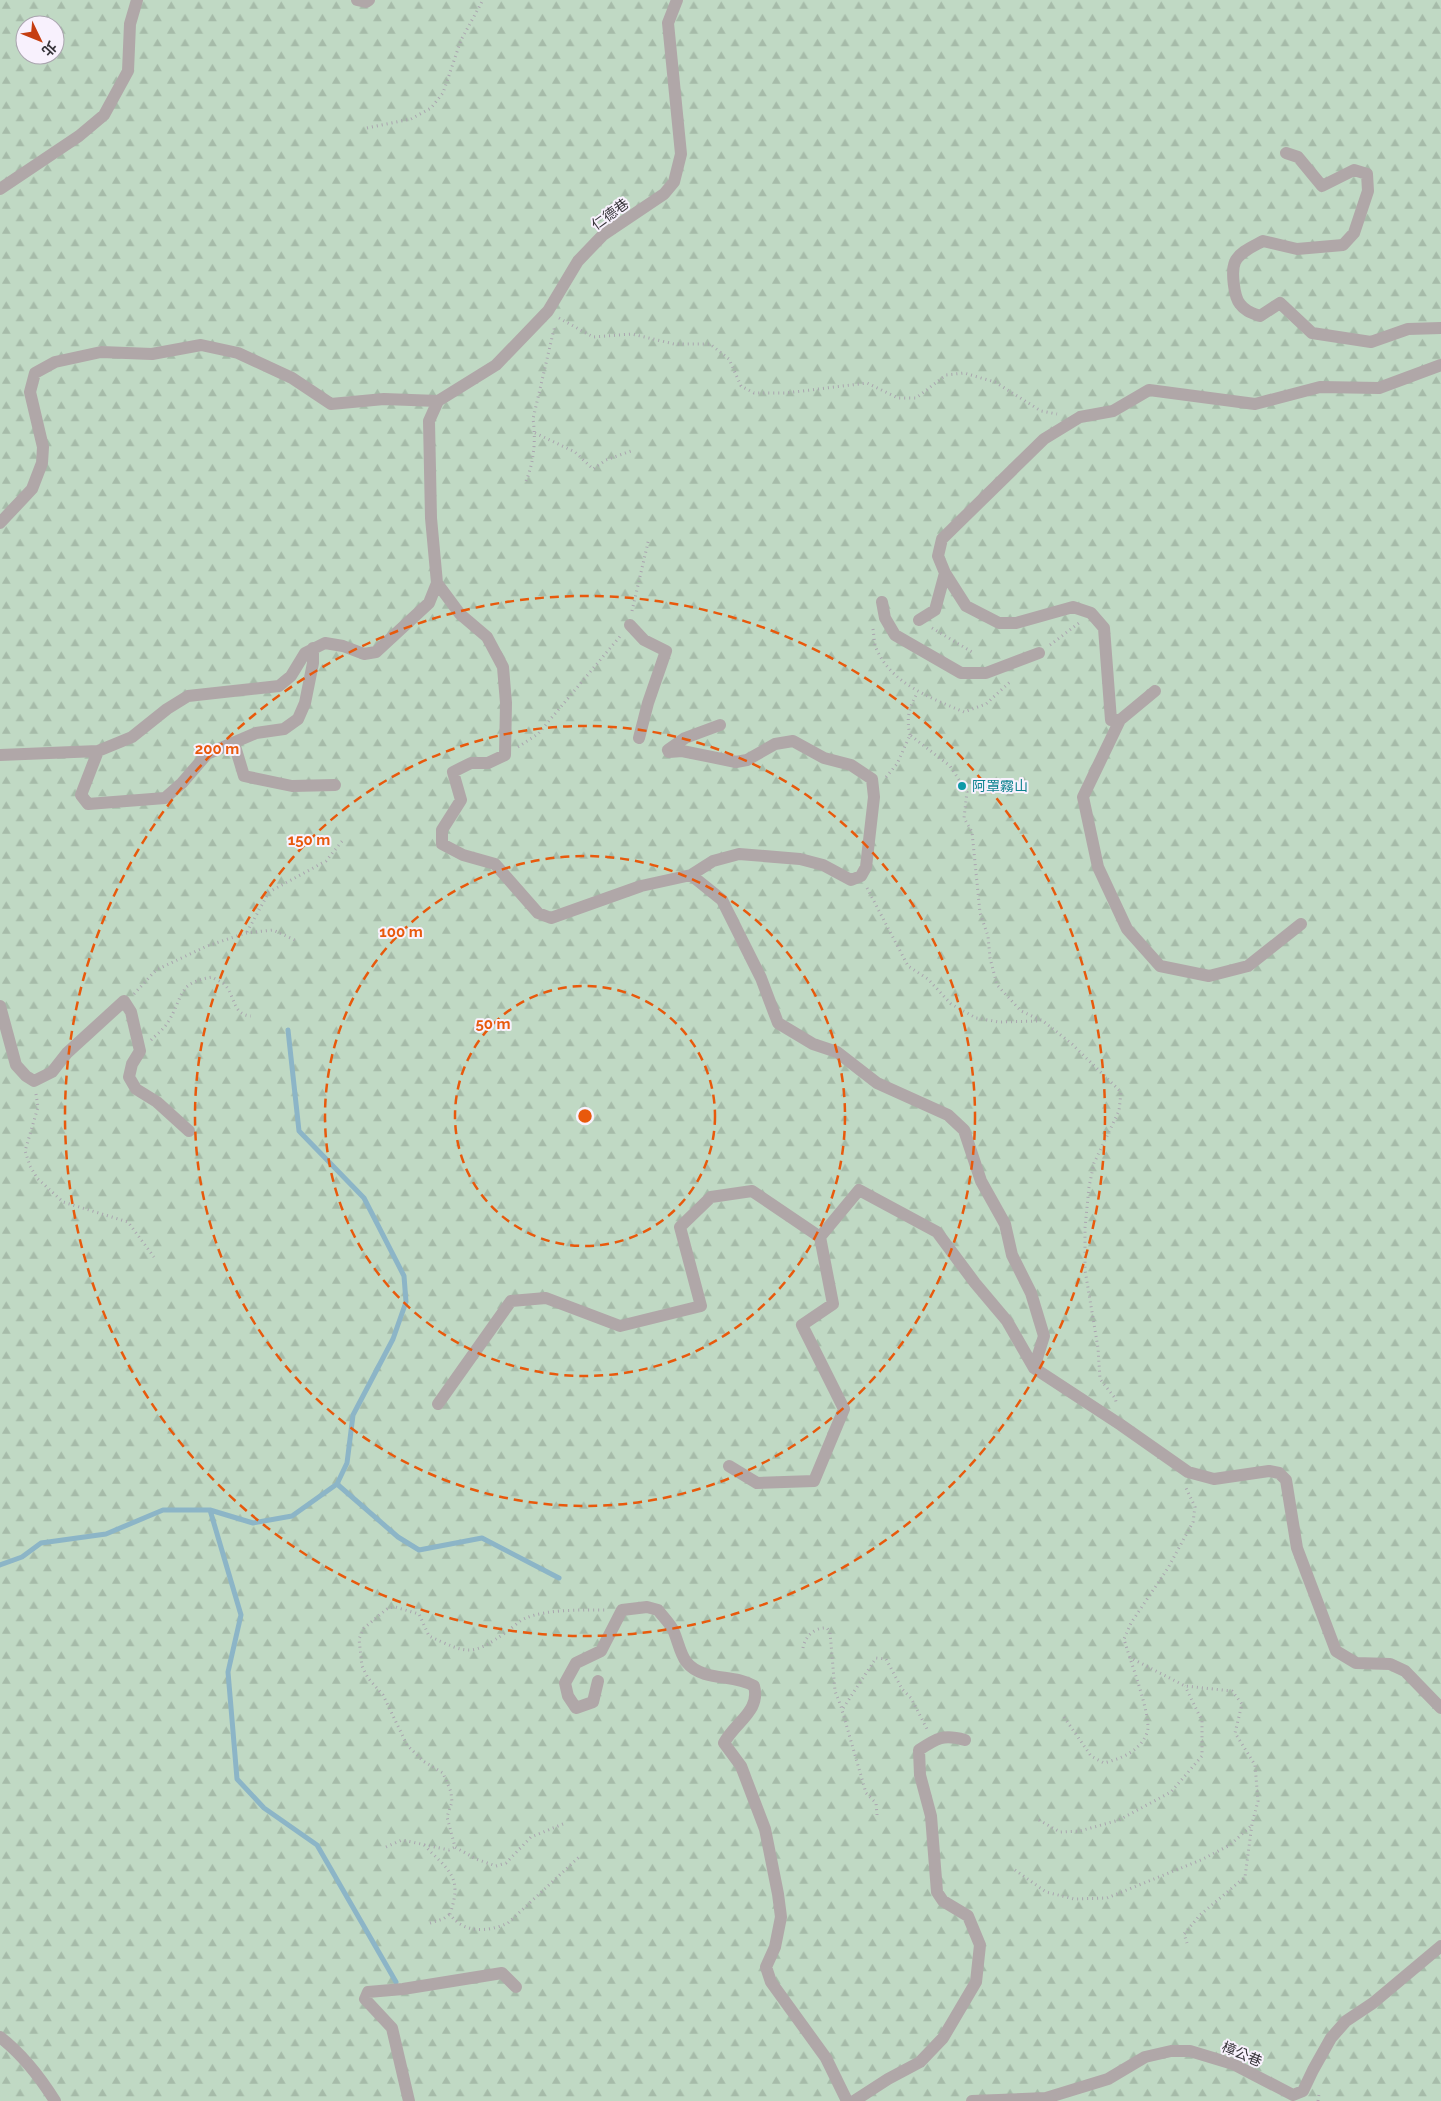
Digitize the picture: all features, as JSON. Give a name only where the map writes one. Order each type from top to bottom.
[{"type":"street","points":[[0,189],[79,136],[104,115],[128,71],[130,24],[137,0]]},
{"type":"street","points":[[357,0],[366,2],[369,0]]},
{"type":"street","name":"仁德巷","points":[[438,401],[496,365],[548,311],[578,261],[603,235],[664,194],[674,182],[681,154],[668,23],[677,0]]},
{"type":"street","points":[[1286,153],[1298,157],[1322,186],[1354,170],[1367,174],[1368,191],[1354,233],[1343,245],[1297,249],[1263,241],[1243,253],[1235,261],[1232,274],[1238,303],[1247,311],[1260,316],[1280,303],[1312,333],[1371,342],[1408,329],[1441,328]]},
{"type":"street","points":[[0,523],[32,489],[42,462],[43,447],[30,392],[36,372],[55,362],[101,352],[152,354],[201,345],[238,353],[292,378],[332,404],[384,399],[438,401],[428,421],[431,518],[437,583],[429,603],[376,652],[364,654],[325,642],[305,654],[291,676],[279,686],[188,696],[167,708],[132,738],[98,751],[0,755]]},
{"type":"street","points":[[1120,720],[1111,720],[1104,628],[1091,613],[1073,607],[1016,623],[999,623],[966,606],[945,573],[938,556],[942,539],[1044,440],[1080,417],[1112,411],[1149,390],[1255,404],[1320,387],[1379,388],[1441,365]]},
{"type":"street","points":[[919,620],[935,610],[945,573]]},
{"type":"street","points":[[437,583],[460,614],[487,637],[503,667],[506,703],[505,755],[488,763],[471,763],[453,772],[462,800],[442,830],[442,844],[463,856],[495,864],[538,913],[551,918],[641,886],[691,875],[713,860],[739,854],[800,860],[823,865],[851,880],[861,876],[866,867],[874,797],[872,779],[851,765],[824,758],[793,741],[775,744],[747,760],[736,762],[691,752],[668,752],[668,750],[685,738],[720,725]]},
{"type":"street","points":[[882,602],[886,618],[895,635],[961,673],[986,673],[1039,653]]},
{"type":"street","points":[[630,625],[644,640],[666,651],[648,704],[640,738]]},
{"type":"street","points":[[98,751],[81,795],[88,804],[165,798],[182,783],[207,754],[256,733],[284,730],[298,719],[306,703],[313,663],[313,648]]},
{"type":"street","points":[[1155,691],[1120,720],[1083,797],[1098,867],[1127,929],[1160,966],[1209,976],[1248,966],[1301,924]]},
{"type":"street","points":[[234,743],[244,776],[292,786],[335,785]]},
{"type":"street","points":[[691,875],[722,900],[761,978],[778,1023],[812,1044],[837,1052],[877,1083],[948,1115],[964,1130],[981,1181],[1005,1224],[1012,1255],[1031,1293],[1044,1336],[1034,1368]]},
{"type":"street","points":[[0,1006],[16,1064],[26,1076],[34,1081],[52,1072],[67,1053],[124,1002],[131,1012],[140,1051],[132,1064],[129,1077],[136,1089],[157,1102],[189,1130]]},
{"type":"street","points":[[438,1404],[511,1301],[546,1298],[620,1326],[701,1306],[680,1227],[711,1197],[752,1190],[820,1237],[833,1304],[802,1325],[844,1409],[814,1481],[756,1483],[729,1466]]},
{"type":"street","points":[[820,1237],[859,1190],[938,1232],[975,1283],[1007,1321],[1034,1368],[1188,1472],[1214,1479],[1269,1472],[1279,1473],[1286,1480],[1297,1548],[1336,1651],[1356,1663],[1390,1664],[1405,1671],[1441,1708]]},
{"type":"street","points":[[598,1681],[593,1702],[576,1708],[568,1696],[565,1683],[576,1663],[601,1651],[622,1610],[647,1607],[658,1610],[674,1631],[681,1656],[689,1666],[705,1674],[745,1680],[754,1686],[757,1696],[752,1708],[729,1734],[724,1743],[741,1766],[765,1829],[778,1894],[781,1917],[775,1947],[766,1967],[770,1982],[826,2058],[847,2101]]},
{"type":"street","points":[[854,2101],[888,2079],[920,2062],[943,2038],[976,1982],[980,1945],[968,1916],[943,1901],[937,1892],[931,1816],[920,1775],[919,1750],[938,1738],[953,1737],[965,1740]]},
{"type":"street","name":"樟公巷","points":[[972,2101],[1046,2098],[1108,2079],[1144,2058],[1171,2051],[1190,2051],[1233,2064],[1293,2095],[1303,2091],[1312,2070],[1331,2038],[1346,2021],[1373,2003],[1441,1946]]},
{"type":"street","points":[[409,2101],[392,2028],[364,1999],[368,1992],[403,1989],[502,1973],[516,1987]]},
{"type":"street","points":[[0,2037],[12,2046],[44,2082],[55,2101]]},
{"type":"path","points":[[367,128],[411,118],[431,108],[443,93],[461,40],[483,0]]},
{"type":"path","points":[[548,311],[593,337],[632,334],[674,344],[710,344],[729,359],[742,386],[754,393],[786,393],[867,383],[898,398],[916,398],[946,375],[964,373],[996,382],[1041,411],[1080,417]]},
{"type":"path","points":[[526,481],[530,472],[535,433],[534,419],[554,329],[548,311]]},
{"type":"path","points":[[535,433],[576,452],[593,468],[631,450]]},
{"type":"path","points":[[505,755],[538,734],[630,625],[649,538]]},
{"type":"path","points":[[918,692],[909,707],[907,724],[910,735],[950,766],[967,792],[964,818],[972,832],[980,913],[988,936],[990,958],[997,985],[1021,1011],[1042,1021],[1072,1044],[1121,1092],[1119,1111],[1094,1163],[1085,1228],[1084,1270],[1098,1348],[1100,1379],[1115,1398],[1121,1425]]},
{"type":"path","points":[[872,779],[885,778],[897,764],[910,735]]},
{"type":"path","points":[[246,933],[269,892],[326,861],[343,840]]},
{"type":"path","points":[[861,876],[908,966],[928,979],[951,1004],[976,1018],[984,1020],[999,1022],[1042,1021]]},
{"type":"path","points":[[124,1002],[141,988],[156,970],[207,946],[246,933],[273,930],[297,941]]},
{"type":"path","points":[[140,1051],[168,1023],[184,990],[194,980],[212,977],[226,985],[238,1011],[244,1016],[251,1016]]},
{"type":"path","points":[[34,1081],[38,1107],[25,1152],[37,1178],[63,1202],[128,1222],[154,1257]]},
{"type":"path","points":[[1064,1717],[1091,1756],[1104,1763],[1125,1758],[1140,1746],[1148,1732],[1146,1711],[1124,1639],[1131,1623],[1168,1568],[1193,1522],[1195,1507],[1184,1484],[1188,1472]]},
{"type":"path","points":[[563,1824],[531,1837],[506,1864],[496,1866],[476,1859],[455,1846],[448,1817],[452,1802],[451,1792],[443,1773],[423,1761],[407,1745],[383,1695],[362,1666],[359,1639],[364,1628],[388,1608],[395,1607],[419,1614],[428,1636],[460,1651],[474,1651],[488,1645],[526,1618],[563,1610],[622,1610]]},
{"type":"path","points":[[803,1648],[804,1641],[820,1627],[827,1628],[830,1632],[835,1691],[866,1793],[876,1803],[877,1815]]},
{"type":"path","points":[[1129,1657],[1185,1686],[1232,1692],[1242,1704],[1235,1733],[1256,1765],[1258,1801],[1252,1824],[1245,1877],[1200,1915],[1184,1934],[1187,1944]]},
{"type":"path","points":[[842,1710],[876,1658],[886,1659],[902,1689],[911,1698],[928,1732],[919,1750]]},
{"type":"path","points":[[1039,1820],[1060,1832],[1080,1832],[1119,1820],[1171,1792],[1202,1756],[1202,1721],[1185,1686]]},
{"type":"path","points":[[1015,1870],[1046,1892],[1074,1899],[1106,1898],[1201,1860],[1230,1846],[1252,1824]]},
{"type":"path","points":[[386,1847],[402,1840],[449,1850],[455,1846]]},
{"type":"path","points":[[424,1845],[449,1871],[456,1884],[456,1898],[450,1914],[443,1920],[430,1924]]},
{"type":"path","points":[[450,1914],[454,1919],[476,1930],[497,1929],[508,1923],[580,1857]]},
{"type":"green space","points":[[0,0],[1441,0],[1441,2101],[0,2101]]},
{"type":"waterway","points":[[0,1565],[22,1557],[41,1543],[106,1534],[163,1510],[210,1510],[253,1523],[292,1516],[337,1484],[347,1463],[353,1415],[393,1339],[406,1302],[404,1276],[364,1198],[299,1131],[288,1030]]},
{"type":"waterway","points":[[337,1484],[398,1537],[419,1550],[482,1538],[559,1578]]},
{"type":"waterway","points":[[210,1510],[241,1615],[228,1672],[237,1779],[264,1808],[317,1845],[396,1982]]},
{"type":"place","name":"阿罩霧山","points":[[962,786]]}]
